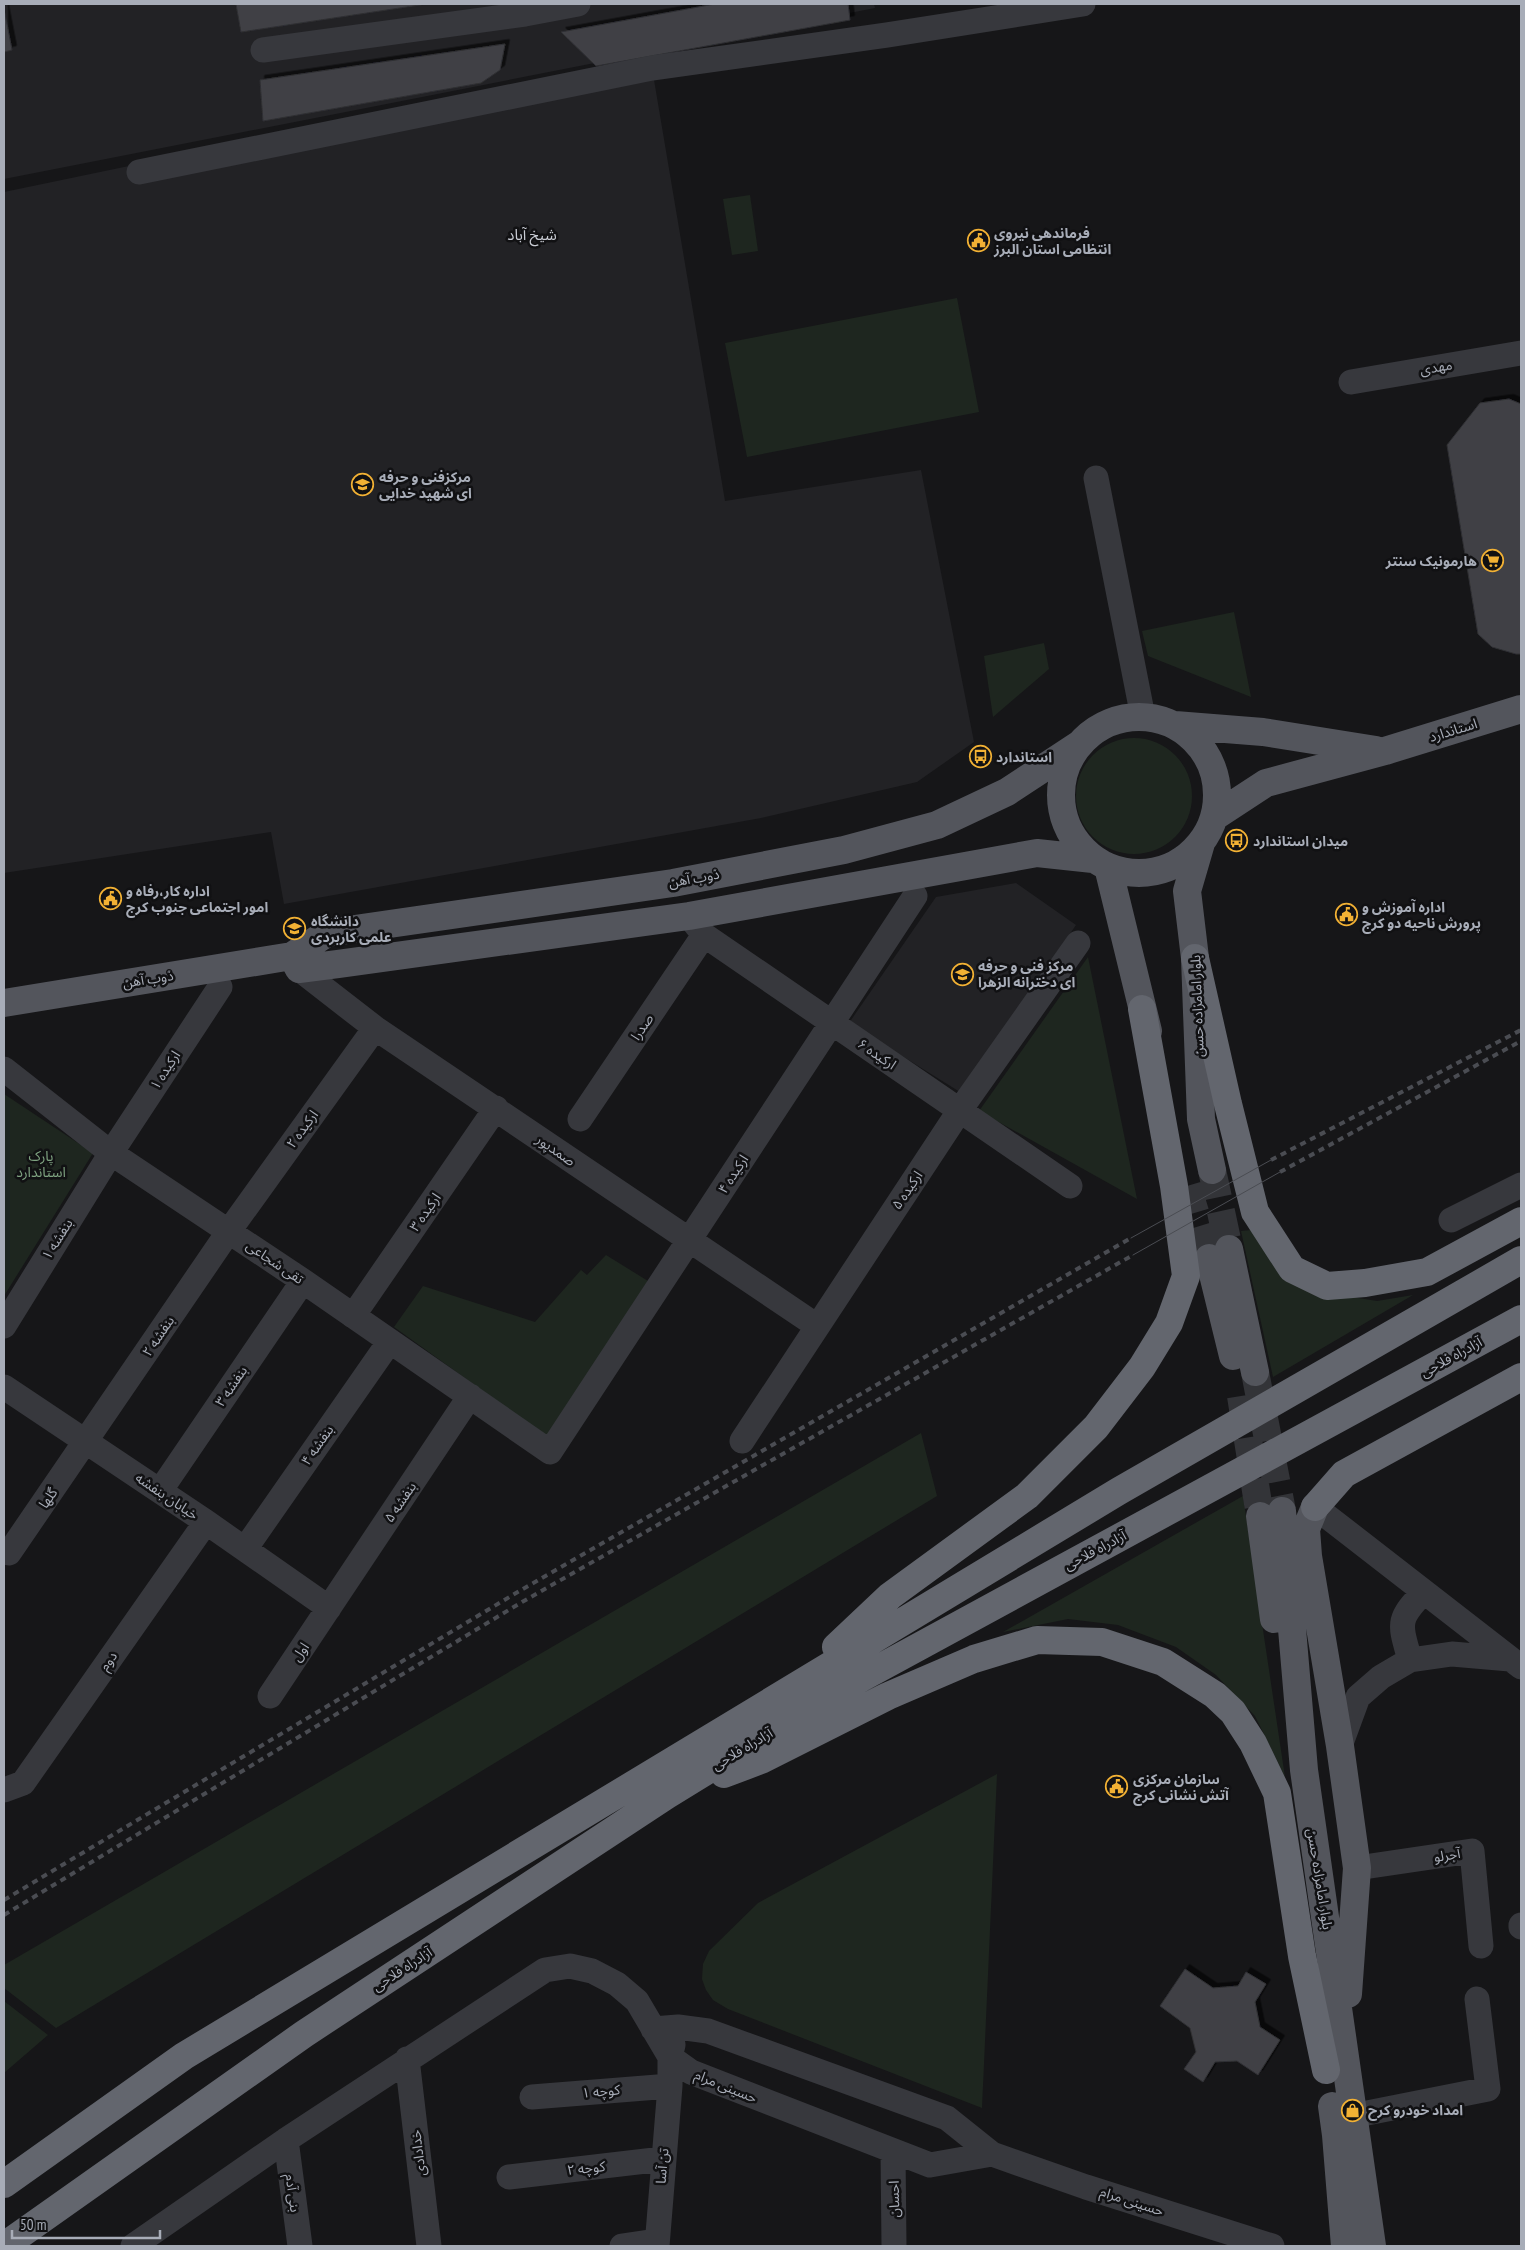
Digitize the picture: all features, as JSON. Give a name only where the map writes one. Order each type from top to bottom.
[{"type":"highway","points":[[1196,958],[1228,1104],[1255,1212],[1292,1269],[1327,1286],[1366,1283],[1427,1272],[1521,1221]]},
{"type":"highway","points":[[796,1684],[890,1596],[1027,1496],[1096,1428],[1142,1367],[1169,1323],[1186,1276],[1174,1186],[1142,1009]]},
{"type":"highway","name":"آزادراه فلاحی","points":[[4,2184],[184,2056],[796,1684],[1119,1491],[1521,1260]]},
{"type":"highway","name":"آزادراه فلاحی","points":[[4,2246],[304,2034],[666,1795],[838,1690],[1521,1319]]},
{"type":"highway","points":[[1315,1507],[1344,1474],[1521,1377]]},
{"type":"highway","points":[[666,1795],[761,1760],[888,1696],[974,1658],[1038,1640],[1102,1642],[1163,1662],[1209,1691],[1233,1712],[1253,1743],[1277,1793],[1302,1956],[1326,2070]]},
{"type":"main road","name":"استاندارد","points":[[1214,817],[1266,784],[1385,751],[1521,709]]},
{"type":"main road","points":[[1143,717],[1150,717],[1175,725],[1196,741],[1211,764],[1217,791],[1214,817],[1201,843],[1182,860],[1158,870],[1133,873],[1101,863],[1075,840],[1064,817],[1060,791],[1066,766],[1080,744],[1100,727],[1124,718],[1143,717]]},
{"type":"main road","name":"استاندارد","points":[[1175,725],[1263,732],[1385,751]]},
{"type":"main road","name":"ذوب آهن","points":[[295,962],[327,933],[673,883],[844,850],[937,825],[1007,792],[1080,744]]},
{"type":"main road","name":"بلوار امامزاده حسن","points":[[1201,843],[1188,891],[1196,958],[1201,1118],[1212,1170]]},
{"type":"main road","name":"ذوب آهن","points":[[4,1002],[295,962],[697,926],[1037,853],[1101,863]]},
{"type":"main road","points":[[1101,863],[1166,1093],[1187,1186]]},
{"type":"main road","points":[[673,883],[697,926]]},
{"type":"main road","points":[[1219,1253],[1246,1375]]},
{"type":"main road","points":[[1315,1507],[1306,1529],[1308,1556],[1340,1746],[1357,1868],[1348,1993],[1342,2037]]},
{"type":"main road","name":"بلوار امامزاده حسن","points":[[1345,2246],[1336,2135],[1326,2070],[1271,1514],[1304,1770],[1372,2246]]},
{"type":"street","points":[[264,50],[524,9],[578,4]]},
{"type":"street","points":[[139,172],[652,68],[887,35],[1083,4]]},
{"type":"street","name":"مهدی","points":[[1351,382],[1521,353]]},
{"type":"street","points":[[1096,478],[1143,717]]},
{"type":"street","name":"ارکیده ۴","points":[[550,1452],[916,896]]},
{"type":"street","name":"ارکیده ۶","points":[[697,926],[831,1024],[1070,1186]]},
{"type":"street","name":"صدرا","points":[[580,1119],[697,926]]},
{"type":"street","name":"ارکیده ۵","points":[[742,1441],[960,1110],[1078,943]]},
{"type":"street","name":"صمدپور","points":[[295,962],[375,1028],[496,1108],[688,1241],[817,1326]]},
{"type":"street","name":"ارکیده ۱","points":[[111,1153],[220,987]]},
{"type":"street","name":"ارکیده ۲","points":[[229,1231],[375,1028]]},
{"type":"street","name":"تقی شجاعی","points":[[4,1068],[111,1153],[390,1340],[550,1452]]},
{"type":"street","name":"ارکیده ۳","points":[[353,1316],[496,1108]]},
{"type":"street","name":"بنفشه ۱","points":[[4,1326],[111,1153]]},
{"type":"street","points":[[1451,1220],[1521,1185]]},
{"type":"street","name":"بنفشه ۲","points":[[86,1442],[229,1231]]},
{"type":"street","name":"بنفشه ۳","points":[[160,1491],[303,1281]]},
{"type":"street","name":"بنفشه ۴","points":[[245,1549],[390,1340]]},
{"type":"street","name":"خیابان بنفشه","points":[[4,1387],[206,1522],[329,1608]]},
{"type":"street","name":"بنفشه ۵","points":[[329,1608],[470,1396]]},
{"type":"street","name":"گلها","points":[[9,1553],[86,1442]]},
{"type":"street","points":[[1315,1507],[1516,1663]]},
{"type":"street","name":"دوم","points":[[4,1790],[23,1783],[206,1522]]},
{"type":"street","points":[[1410,1660],[1400,1626],[1408,1608],[1424,1592]]},
{"type":"street","name":"اول","points":[[270,1696],[329,1608]]},
{"type":"street","points":[[1340,1746],[1358,1697],[1381,1677],[1410,1660],[1452,1654],[1516,1663]]},
{"type":"street","name":"آجرلو","points":[[1357,1868],[1472,1851],[1481,1946]]},
{"type":"street","points":[[133,2246],[406,2059],[545,1970],[570,1966],[592,1972],[617,1984],[637,2002],[653,2029]]},
{"type":"street","points":[[1352,2116],[1488,2089],[1477,1999]]},
{"type":"street","name":"حسینی مرام","points":[[992,2154],[930,2165],[893,2152],[691,2072],[670,2057],[653,2029],[678,2027],[708,2032],[947,2118],[992,2154],[1086,2187],[1272,2246]]},
{"type":"street","name":"تن آسا","points":[[656,2244],[670,2086],[670,2057],[678,2027]]},
{"type":"street","name":"خدادادی","points":[[406,2059],[429,2246]]},
{"type":"street","name":"کوچه ۱","points":[[532,2097],[670,2086]]},
{"type":"street","name":"بنی آدم","points":[[286,2140],[300,2246]]},
{"type":"street","name":"احسان","points":[[893,2152],[894,2246]]},
{"type":"street","name":"کوچه ۲","points":[[509,2177],[663,2159]]},
{"type":"street","points":[[622,2246],[656,2244]]},
{"type":"shaded area","points":[[4,4],[874,4],[875,8],[4,179]]},
{"type":"shaded area","name":"مرکزفنی و حرفه ای شهید خدایی","points":[[652,68],[725,501],[921,470],[974,742],[917,782],[761,818],[284,904],[271,832],[4,873],[4,192],[177,156]]},
{"type":"shaded area","name":"مرکز فنی و حرفه ای دخترانه الزهرا","points":[[1016,883],[1076,925],[960,1092],[849,1023],[936,897]]},
{"type":"green space","points":[[750,195],[758,251],[732,255],[723,199]]},
{"type":"green space","points":[[957,298],[979,412],[747,457],[725,343]]},
{"type":"green space","points":[[1234,612],[1251,697],[1148,656],[1142,631]]},
{"type":"green space","points":[[1044,643],[1049,669],[993,717],[984,656]]},
{"type":"green space","points":[[1134,738],[1156,743],[1175,755],[1187,774],[1192,796],[1187,818],[1175,837],[1156,849],[1134,854],[1112,849],[1093,837],[1081,818],[1076,796],[1081,774],[1093,755],[1112,743]]},
{"type":"green space","points":[[1088,957],[1137,1199],[979,1111]]},
{"type":"green space","name":"پارک استاندارد","points":[[4,1094],[93,1153],[4,1296]]},
{"type":"green space","points":[[1251,1230],[1352,1297],[1377,1301],[1413,1295],[1273,1377],[1241,1231]]},
{"type":"green space","points":[[606,1255],[648,1281],[547,1437],[394,1327],[423,1286],[535,1322],[581,1270],[587,1275]]},
{"type":"green space","points":[[921,1433],[937,1496],[56,2028],[4,1988],[4,1965]]},
{"type":"green space","points":[[1243,1496],[1285,1777],[1255,1716],[1216,1675],[1176,1647],[1118,1625],[1068,1619],[1003,1632]]},
{"type":"green space","points":[[997,1774],[982,2108],[728,2009],[713,2000],[706,1990],[702,1979],[703,1964],[709,1951],[758,1903]]},
{"type":"green space","points":[[4,2001],[48,2035],[4,2073]]},
{"type":"building","points":[[236,4],[426,4],[241,32]]},
{"type":"building","points":[[715,4],[848,4],[850,20],[596,66],[561,32]]},
{"type":"building","points":[[4,9],[12,50],[4,52]]},
{"type":"building","points":[[505,44],[500,70],[481,83],[263,121],[260,80]]},
{"type":"building","name":"هارمونیک سنتر","points":[[1509,399],[1521,404],[1521,654],[1492,647],[1478,634],[1447,445],[1480,403]]},
{"type":"building","points":[[1185,1969],[1213,1988],[1238,1986],[1246,1972],[1266,1984],[1255,2002],[1260,2027],[1280,2040],[1258,2075],[1237,2061],[1215,2062],[1203,2082],[1184,2069],[1196,2052],[1190,2028],[1160,2006]]},
{"type":"tunnel","points":[[1212,1170],[1229,1249]]},
{"type":"tunnel","points":[[1187,1186],[1209,1258]]},
{"type":"tunnel","points":[[1255,1372],[1282,1511]]},
{"type":"tunnel","points":[[1241,1396],[1260,1516]]},
{"type":"tram line","points":[[1131,1238],[1271,1160]]},
{"type":"tram line","points":[[1133,1255],[1280,1172]]},
{"type":"railway","points":[[1271,1160],[1521,1030]]},
{"type":"railway","points":[[1280,1172],[1521,1041]]},
{"type":"railway","points":[[4,1900],[516,1593],[1131,1238]]},
{"type":"railway","points":[[4,1915],[522,1602],[1133,1255]]},
{"type":"place","name":"فرماندهی نیروی انتظامی استان البرز","points":[[978,241]]},
{"type":"place","name":"مرکزفنی و حرفه ای شهید خدایی","points":[[363,485]]},
{"type":"place","name":"هارمونیک سنتر","points":[[1493,561]]},
{"type":"place","name":"استاندارد","points":[[980,757]]},
{"type":"place","name":"میدان استاندارد","points":[[1237,841]]},
{"type":"place","name":"اداره کار،رفاه و امور اجتماعی جنوب کرج","points":[[110,899]]},
{"type":"place","name":"اداره آموزش و پرورش ناحیه دو کرج","points":[[1346,915]]},
{"type":"place","name":"دانشگاه علمی کاربردی","points":[[295,929]]},
{"type":"place","name":"مرکز فنی و حرفه ای دخترانه الزهرا","points":[[962,974]]},
{"type":"place","name":"سازمان مرکزی آتش نشانی کرج","points":[[1117,1787]]},
{"type":"place","name":"امداد خودرو کرح","points":[[1352,2110]]},
{"type":"district","name":"شیخ آباد","points":[[532,235]]}]
